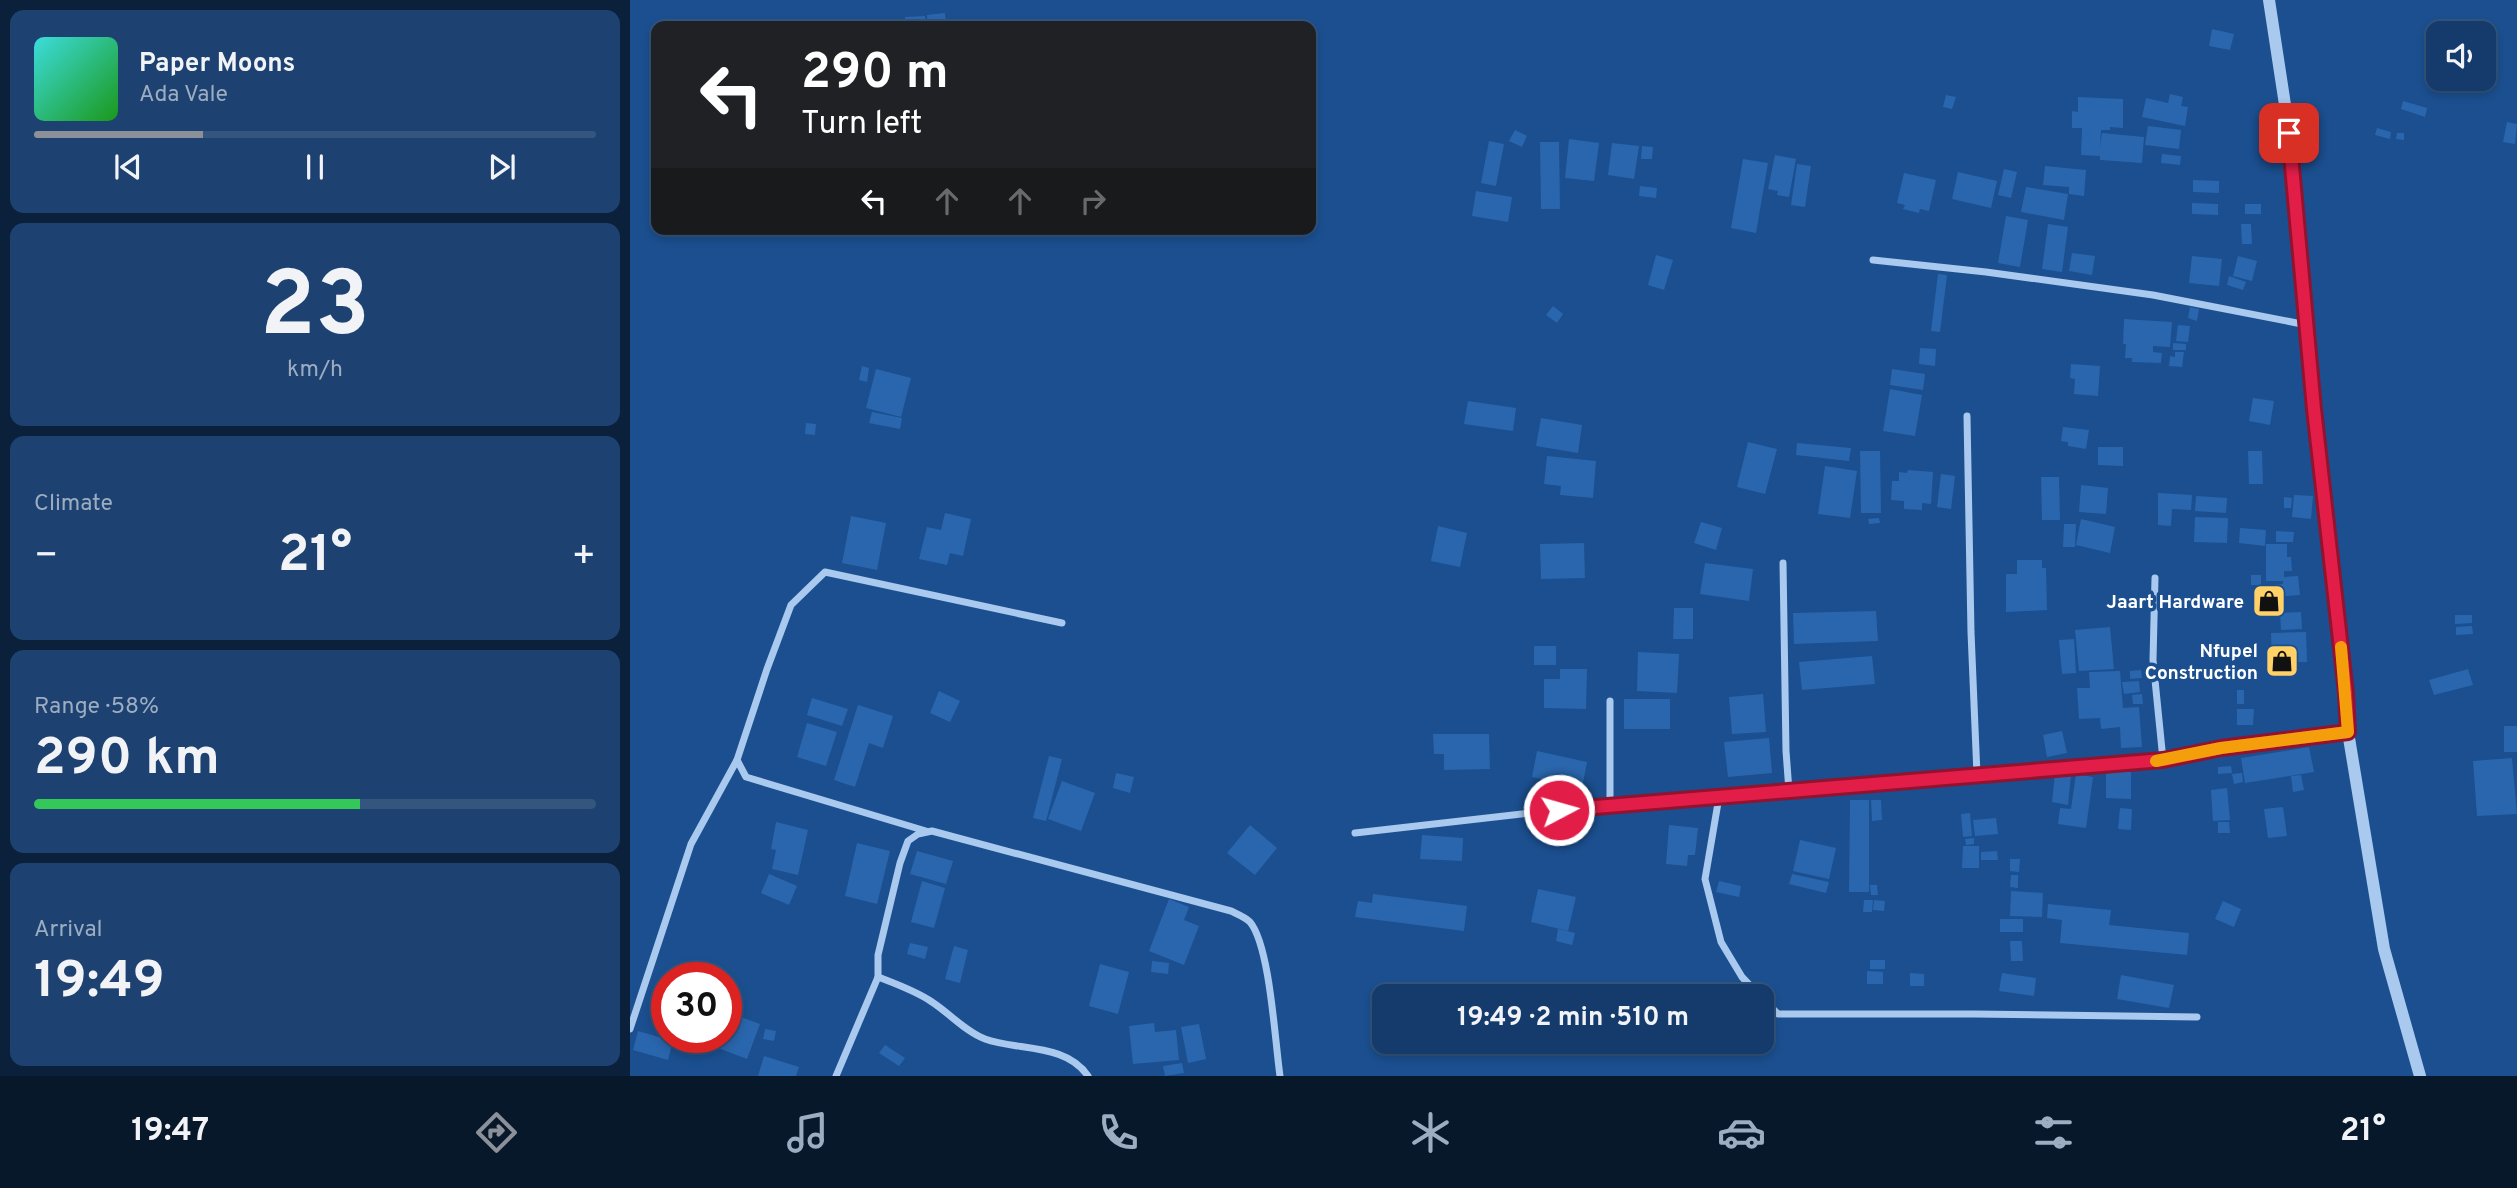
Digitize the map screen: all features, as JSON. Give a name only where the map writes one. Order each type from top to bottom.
[{"type":"street","points":[[2269,0],[2292,157],[2348,732],[2384,949],[2420,1076]]},
{"type":"street","points":[[1873,260],[1986,272],[2153,295],[2307,325]]},
{"type":"street","points":[[1967,416],[1971,632],[1978,775]]},
{"type":"street","points":[[1783,563],[1789,790]]},
{"type":"street","points":[[630,1029],[691,844],[737,760],[791,605],[825,572],[1062,623]]},
{"type":"street","points":[[2155,578],[2153,660],[2163,760]]},
{"type":"street","points":[[1610,804],[1611,701]]},
{"type":"street","points":[[1356,833],[1610,804],[2163,760],[2221,748],[2348,732]]},
{"type":"street","points":[[737,760],[746,777],[928,832]]},
{"type":"street","points":[[1719,797],[1705,879],[1721,943],[1749,984]]},
{"type":"street","points":[[836,1076],[878,977],[878,955],[900,863],[908,841],[918,834],[932,831],[1231,911],[1249,920],[1262,948],[1268,976],[1280,1076]]},
{"type":"street","points":[[878,977],[930,1000],[981,1038],[1007,1047],[1041,1050],[1063,1056],[1074,1061],[1088,1076]]},
{"type":"street","points":[[1774,1010],[1778,1014],[2197,1017]]},
{"type":"building","points":[[945,13],[946,21],[928,21],[927,15]]},
{"type":"building","points":[[925,16],[926,21],[905,21],[905,17]]},
{"type":"building","points":[[2212,29],[2234,34],[2230,50],[2209,46]]},
{"type":"building","points":[[2170,94],[2183,97],[2181,106],[2188,107],[2185,126],[2142,117],[2146,98],[2168,103]]},
{"type":"building","points":[[1946,95],[1956,97],[1952,109],[1943,107]]},
{"type":"building","points":[[2078,97],[2123,99],[2123,128],[2110,127],[2110,130],[2101,130],[2100,147],[2102,133],[2144,137],[2142,163],[2100,160],[2100,156],[2081,155],[2082,128],[2072,128],[2072,111],[2078,112]]},
{"type":"building","points":[[2403,101],[2427,108],[2425,117],[2401,109]]},
{"type":"building","points":[[2507,122],[2517,124],[2515,144],[2503,142]]},
{"type":"building","points":[[2148,126],[2181,130],[2179,149],[2145,145]]},
{"type":"building","points":[[2377,128],[2391,132],[2390,139],[2375,135]]},
{"type":"building","points":[[1515,130],[1527,136],[1522,147],[1509,141]]},
{"type":"building","points":[[2397,133],[2404,133],[2404,140],[2396,139]]},
{"type":"building","points":[[1569,139],[1599,143],[1594,181],[1565,178]]},
{"type":"building","points":[[1489,141],[1504,144],[1496,186],[1481,183]]},
{"type":"building","points":[[1540,142],[1559,142],[1560,209],[1541,209]]},
{"type":"building","points":[[1612,143],[1639,146],[1634,179],[1608,175]]},
{"type":"building","points":[[1642,146],[1653,147],[1652,159],[1641,159]]},
{"type":"building","points":[[2162,154],[2181,156],[2180,165],[2161,163]]},
{"type":"building","points":[[1775,155],[1796,159],[1789,197],[1777,195],[1778,191],[1768,189]]},
{"type":"building","points":[[1743,159],[1768,163],[1756,233],[1731,228]]},
{"type":"building","points":[[1797,164],[1811,166],[1805,207],[1791,205]]},
{"type":"building","points":[[2045,166],[2086,170],[2084,196],[2069,194],[2069,187],[2043,185]]},
{"type":"building","points":[[2004,169],[2017,172],[2011,198],[1998,195]]},
{"type":"building","points":[[1958,172],[1997,181],[1991,208],[1952,199]]},
{"type":"building","points":[[1904,173],[1936,180],[1929,211],[1920,209],[1919,213],[1903,209],[1905,205],[1897,203]]},
{"type":"building","points":[[2193,180],[2219,181],[2219,193],[2193,192]]},
{"type":"building","points":[[1640,186],[1657,188],[1656,198],[1639,196]]},
{"type":"building","points":[[2026,187],[2068,194],[2064,220],[2021,212]]},
{"type":"building","points":[[1476,191],[1512,197],[1508,222],[1472,216]]},
{"type":"building","points":[[2192,203],[2218,204],[2218,215],[2192,214]]},
{"type":"building","points":[[2245,204],[2261,204],[2261,214],[2245,214]]},
{"type":"building","points":[[2006,216],[2028,220],[2020,267],[1998,263]]},
{"type":"building","points":[[2048,224],[2068,227],[2062,272],[2042,269]]},
{"type":"building","points":[[2241,224],[2251,224],[2252,244],[2242,244]]},
{"type":"building","points":[[2072,253],[2095,256],[2092,275],[2069,271]]},
{"type":"building","points":[[1656,255],[1673,260],[1664,290],[1648,285]]},
{"type":"building","points":[[2192,256],[2222,259],[2219,286],[2189,283]]},
{"type":"building","points":[[2238,256],[2257,261],[2252,281],[2233,276]]},
{"type":"building","points":[[1938,274],[1947,275],[1940,332],[1931,331]]},
{"type":"building","points":[[2229,276],[2246,282],[2243,290],[2227,285]]},
{"type":"building","points":[[1553,306],[1563,314],[1557,323],[1546,315]]},
{"type":"building","points":[[2190,307],[2199,309],[2197,321],[2188,318]]},
{"type":"building","points":[[2124,319],[2172,322],[2170,347],[2153,346],[2153,352],[2162,353],[2161,363],[2132,362],[2132,358],[2125,358]]},
{"type":"building","points":[[2178,325],[2190,326],[2188,342],[2176,341]]},
{"type":"building","points":[[2173,343],[2186,344],[2186,350],[2173,350]]},
{"type":"building","points":[[1920,348],[1936,349],[1935,366],[1919,364]]},
{"type":"building","points":[[2175,352],[2184,352],[2182,367],[2169,366],[2170,356],[2175,357]]},
{"type":"building","points":[[2071,364],[2100,366],[2098,396],[2074,394],[2075,379],[2070,378]]},
{"type":"building","points":[[862,366],[869,368],[867,382],[859,380]]},
{"type":"building","points":[[876,369],[911,378],[901,417],[866,408]]},
{"type":"building","points":[[1892,369],[1925,374],[1923,390],[1890,385]]},
{"type":"building","points":[[1890,389],[1922,395],[1915,436],[1883,431]]},
{"type":"building","points":[[2253,398],[2274,401],[2270,425],[2249,421]]},
{"type":"building","points":[[1468,401],[1516,408],[1513,431],[1464,424]]},
{"type":"building","points":[[872,412],[902,418],[900,429],[869,423]]},
{"type":"building","points":[[1541,418],[1582,425],[1578,453],[1536,446]]},
{"type":"building","points":[[806,423],[816,424],[815,435],[805,434]]},
{"type":"building","points":[[2063,427],[2089,430],[2086,449],[2068,446],[2068,442],[2061,441]]},
{"type":"building","points":[[1748,442],[1777,449],[1765,494],[1737,487]]},
{"type":"building","points":[[1797,443],[1851,448],[1849,461],[1796,455]]},
{"type":"building","points":[[2098,447],[2123,447],[2123,466],[2098,465]]},
{"type":"building","points":[[1860,451],[1880,451],[1881,513],[1861,513]]},
{"type":"building","points":[[2248,451],[2262,451],[2263,484],[2249,484]]},
{"type":"building","points":[[1547,456],[1596,461],[1593,498],[1560,495],[1561,486],[1544,484]]},
{"type":"building","points":[[1825,466],[1857,471],[1850,518],[1818,514]]},
{"type":"building","points":[[1908,470],[1933,472],[1931,504],[1922,503],[1922,510],[1904,509],[1904,501],[1891,500],[1892,481],[1899,481],[1899,472],[1907,473]]},
{"type":"building","points":[[1941,474],[1955,476],[1951,509],[1937,507]]},
{"type":"building","points":[[2041,477],[2059,477],[2060,520],[2042,520]]},
{"type":"building","points":[[2081,485],[2108,488],[2106,514],[2079,512]]},
{"type":"building","points":[[2158,493],[2192,495],[2191,510],[2172,509],[2171,526],[2158,525]]},
{"type":"building","points":[[2294,495],[2313,496],[2311,519],[2292,517]]},
{"type":"building","points":[[2196,496],[2227,498],[2226,513],[2195,511]]},
{"type":"building","points":[[2284,497],[2292,498],[2291,508],[2284,508]]},
{"type":"building","points":[[945,513],[971,519],[963,556],[950,553],[947,565],[919,559],[927,527],[941,530]]},
{"type":"building","points":[[851,516],[886,523],[877,570],[842,563]]},
{"type":"building","points":[[2195,517],[2228,518],[2227,543],[2194,542]]},
{"type":"building","points":[[1879,518],[1880,523],[1869,524],[1868,519]]},
{"type":"building","points":[[2081,519],[2115,527],[2110,553],[2076,545]]},
{"type":"building","points":[[1701,522],[1722,528],[1716,550],[1694,543]]},
{"type":"building","points":[[2064,524],[2076,524],[2075,547],[2063,547]]},
{"type":"building","points":[[1438,526],[1467,533],[1460,567],[1431,561]]},
{"type":"building","points":[[2240,528],[2266,530],[2265,546],[2239,543]]},
{"type":"building","points":[[2276,531],[2294,532],[2293,542],[2276,542]]},
{"type":"building","points":[[1584,543],[1585,578],[1541,579],[1540,544]]},
{"type":"building","points":[[2266,544],[2287,544],[2287,557],[2291,557],[2292,571],[2284,571],[2284,577],[2298,576],[2300,595],[2274,597],[2273,585],[2283,584],[2283,581],[2266,581]]},
{"type":"building","points":[[2017,560],[2042,560],[2042,568],[2046,568],[2047,610],[2006,612],[2006,574],[2017,574]]},
{"type":"building","points":[[1705,563],[1753,569],[1749,601],[1700,594]]},
{"type":"building","points":[[2251,575],[2261,575],[2261,585],[2251,585]]},
{"type":"building","points":[[2238,601],[2246,601],[2246,608],[2239,608]]},
{"type":"building","points":[[1674,608],[1693,608],[1693,639],[1673,639]]},
{"type":"building","points":[[1876,611],[1878,641],[1794,644],[1793,613]]},
{"type":"building","points":[[2301,612],[2302,629],[2281,630],[2280,613]]},
{"type":"building","points":[[2455,615],[2472,615],[2472,623],[2455,624]]},
{"type":"building","points":[[2472,626],[2473,634],[2456,635],[2456,627]]},
{"type":"building","points":[[2110,627],[2114,669],[2079,671],[2075,630]]},
{"type":"building","points":[[2306,632],[2307,662],[2272,663],[2271,633]]},
{"type":"building","points":[[2074,639],[2076,673],[2062,674],[2059,640]]},
{"type":"building","points":[[1534,646],[1556,646],[1556,665],[1534,665]]},
{"type":"building","points":[[1638,652],[1679,654],[1677,693],[1637,691]]},
{"type":"building","points":[[1872,656],[1875,684],[1802,690],[1799,662]]},
{"type":"building","points":[[1560,669],[1587,669],[1586,709],[1544,708],[1544,679],[1560,679]]},
{"type":"building","points":[[2468,669],[2473,685],[2434,695],[2429,680]]},
{"type":"building","points":[[2141,670],[2142,678],[2130,679],[2130,671]]},
{"type":"building","points":[[2120,671],[2123,708],[2139,707],[2142,747],[2121,748],[2120,727],[2101,729],[2100,718],[2079,719],[2077,688],[2090,688],[2089,672]]},
{"type":"building","points":[[2139,681],[2140,692],[2124,694],[2122,682]]},
{"type":"building","points":[[2237,690],[2244,690],[2244,704],[2237,704]]},
{"type":"building","points":[[939,691],[960,701],[950,722],[930,713]]},
{"type":"building","points":[[1763,694],[1766,732],[1732,734],[1729,697]]},
{"type":"building","points":[[2142,694],[2143,704],[2133,704],[2132,695]]},
{"type":"building","points":[[812,698],[848,709],[842,726],[807,715]]},
{"type":"building","points":[[1624,699],[1670,699],[1670,729],[1624,729]]},
{"type":"building","points":[[858,705],[893,716],[883,748],[869,743],[855,787],[834,780]]},
{"type":"building","points":[[2237,709],[2254,709],[2253,725],[2237,725]]},
{"type":"building","points":[[807,723],[837,732],[826,766],[797,757]]},
{"type":"building","points":[[2504,726],[2517,726],[2517,752],[2504,752]]},
{"type":"building","points":[[2062,731],[2067,753],[2047,757],[2043,735]]},
{"type":"building","points":[[1433,734],[1489,734],[1490,769],[1444,770],[1444,754],[1434,754]]},
{"type":"building","points":[[1769,738],[1772,773],[1728,777],[1724,742]]},
{"type":"building","points":[[2309,747],[2314,772],[2245,783],[2241,758]]},
{"type":"building","points":[[1537,751],[1587,762],[1582,788],[1532,777]]},
{"type":"building","points":[[1049,756],[1062,759],[1046,821],[1033,818]]},
{"type":"building","points":[[2512,758],[2517,814],[2477,816],[2473,761]]},
{"type":"building","points":[[2231,766],[2232,773],[2218,774],[2218,767]]},
{"type":"building","points":[[2106,771],[2131,772],[2131,799],[2106,798]]},
{"type":"building","points":[[1116,773],[1134,777],[1130,793],[1113,788]]},
{"type":"building","points":[[2055,773],[2071,775],[2068,805],[2052,802]]},
{"type":"building","points":[[2242,773],[2243,782],[2234,784],[2232,774]]},
{"type":"building","points":[[2076,774],[2093,777],[2086,828],[2058,824],[2060,808],[2071,809]]},
{"type":"building","points":[[2301,775],[2304,790],[2293,792],[2291,776]]},
{"type":"building","points":[[1062,781],[1095,793],[1081,831],[1048,819]]},
{"type":"building","points":[[2227,788],[2230,820],[2213,821],[2211,790]]},
{"type":"building","points":[[1850,800],[1869,800],[1869,892],[1849,892]]},
{"type":"building","points":[[1871,800],[1881,800],[1882,820],[1872,821]]},
{"type":"building","points":[[2283,807],[2287,836],[2268,838],[2264,809]]},
{"type":"building","points":[[2120,808],[2132,809],[2131,830],[2118,829]]},
{"type":"building","points":[[1970,813],[1972,836],[1963,837],[1961,814]]},
{"type":"building","points":[[1996,818],[1998,834],[1975,836],[1973,820]]},
{"type":"building","points":[[776,822],[808,830],[798,875],[772,869],[776,850],[771,849]]},
{"type":"building","points":[[2218,822],[2229,822],[2230,833],[2218,833]]},
{"type":"building","points":[[1250,825],[1277,848],[1255,875],[1227,853]]},
{"type":"building","points":[[1669,825],[1698,828],[1695,855],[1688,855],[1687,866],[1666,864]]},
{"type":"building","points":[[1422,835],[1463,838],[1462,861],[1420,859]]},
{"type":"building","points":[[1974,838],[1974,844],[1966,845],[1965,839]]},
{"type":"building","points":[[1800,840],[1836,848],[1829,879],[1793,871]]},
{"type":"building","points":[[857,843],[890,851],[877,904],[845,896]]},
{"type":"building","points":[[1963,846],[1979,846],[1979,868],[1962,868]]},
{"type":"building","points":[[917,851],[953,861],[946,884],[910,874]]},
{"type":"building","points":[[1997,851],[1998,860],[1981,860],[1981,852]]},
{"type":"building","points":[[2010,859],[2020,859],[2019,872],[2010,871]]},
{"type":"building","points":[[769,874],[797,886],[789,905],[761,893]]},
{"type":"building","points":[[1792,874],[1829,882],[1826,893],[1789,884]]},
{"type":"building","points":[[2011,875],[2018,875],[2018,888],[2010,887]]},
{"type":"building","points":[[922,881],[945,888],[934,928],[911,922]]},
{"type":"building","points":[[1719,881],[1741,886],[1739,897],[1716,892]]},
{"type":"building","points":[[1870,885],[1877,885],[1878,895],[1871,895]]},
{"type":"building","points":[[1538,889],[1576,897],[1568,931],[1531,922]]},
{"type":"building","points":[[2011,891],[2043,893],[2042,917],[2010,916]]},
{"type":"building","points":[[1373,894],[1467,906],[1464,931],[1355,917],[1358,901],[1372,903]]},
{"type":"building","points":[[1169,899],[1189,907],[1184,920],[1199,926],[1184,965],[1149,951]]},
{"type":"building","points":[[1864,900],[1873,900],[1872,912],[1863,912]]},
{"type":"building","points":[[1874,900],[1885,901],[1884,911],[1873,910]]},
{"type":"building","points":[[2223,901],[2241,909],[2234,927],[2215,919]]},
{"type":"building","points":[[2048,904],[2111,910],[2109,925],[2189,933],[2187,955],[2060,943],[2062,920],[2047,918]]},
{"type":"building","points":[[2000,919],[2023,919],[2023,932],[2000,932]]},
{"type":"building","points":[[1558,929],[1575,933],[1572,945],[1556,941]]},
{"type":"building","points":[[2010,941],[2022,941],[2023,961],[2011,961]]},
{"type":"building","points":[[910,943],[928,947],[925,959],[907,954]]},
{"type":"building","points":[[954,946],[968,950],[960,983],[945,979]]},
{"type":"building","points":[[1870,960],[1885,960],[1885,969],[1870,969]]},
{"type":"building","points":[[1152,961],[1169,963],[1168,974],[1151,972]]},
{"type":"building","points":[[1100,964],[1129,972],[1118,1014],[1089,1006]]},
{"type":"building","points":[[1867,971],[1883,972],[1883,984],[1867,984]]},
{"type":"building","points":[[1910,973],[1924,974],[1924,986],[1910,986]]},
{"type":"building","points":[[2002,973],[2036,978],[2034,996],[1999,991]]},
{"type":"building","points":[[2121,975],[2174,985],[2169,1008],[2117,999]]},
{"type":"building","points":[[742,1017],[760,1024],[747,1059],[731,1053],[742,1053]]},
{"type":"building","points":[[1154,1023],[1155,1032],[1176,1030],[1179,1060],[1133,1064],[1129,1026]]},
{"type":"building","points":[[1199,1024],[1206,1059],[1188,1063],[1181,1027]]},
{"type":"building","points":[[765,1029],[776,1031],[774,1041],[763,1039]]},
{"type":"building","points":[[638,1031],[651,1035],[651,1053],[670,1053],[668,1060],[633,1050]]},
{"type":"building","points":[[885,1045],[905,1058],[899,1066],[879,1053]]},
{"type":"building","points":[[764,1056],[799,1067],[796,1076],[758,1076]]},
{"type":"building","points":[[1182,1063],[1184,1073],[1165,1076],[1163,1066]]},
{"type":"slow traffic","points":[[2156,761],[2221,748],[2348,732],[2341,647]]},
{"type":"place","name":"Jaart Hardware","points":[[2269,601]]},
{"type":"place","name":"Nfupel Construction","points":[[2282,661]]},
{"type":"route","points":[[1559,810],[2163,760],[2221,748],[2348,732],[2314,409],[2289,133]]}]
